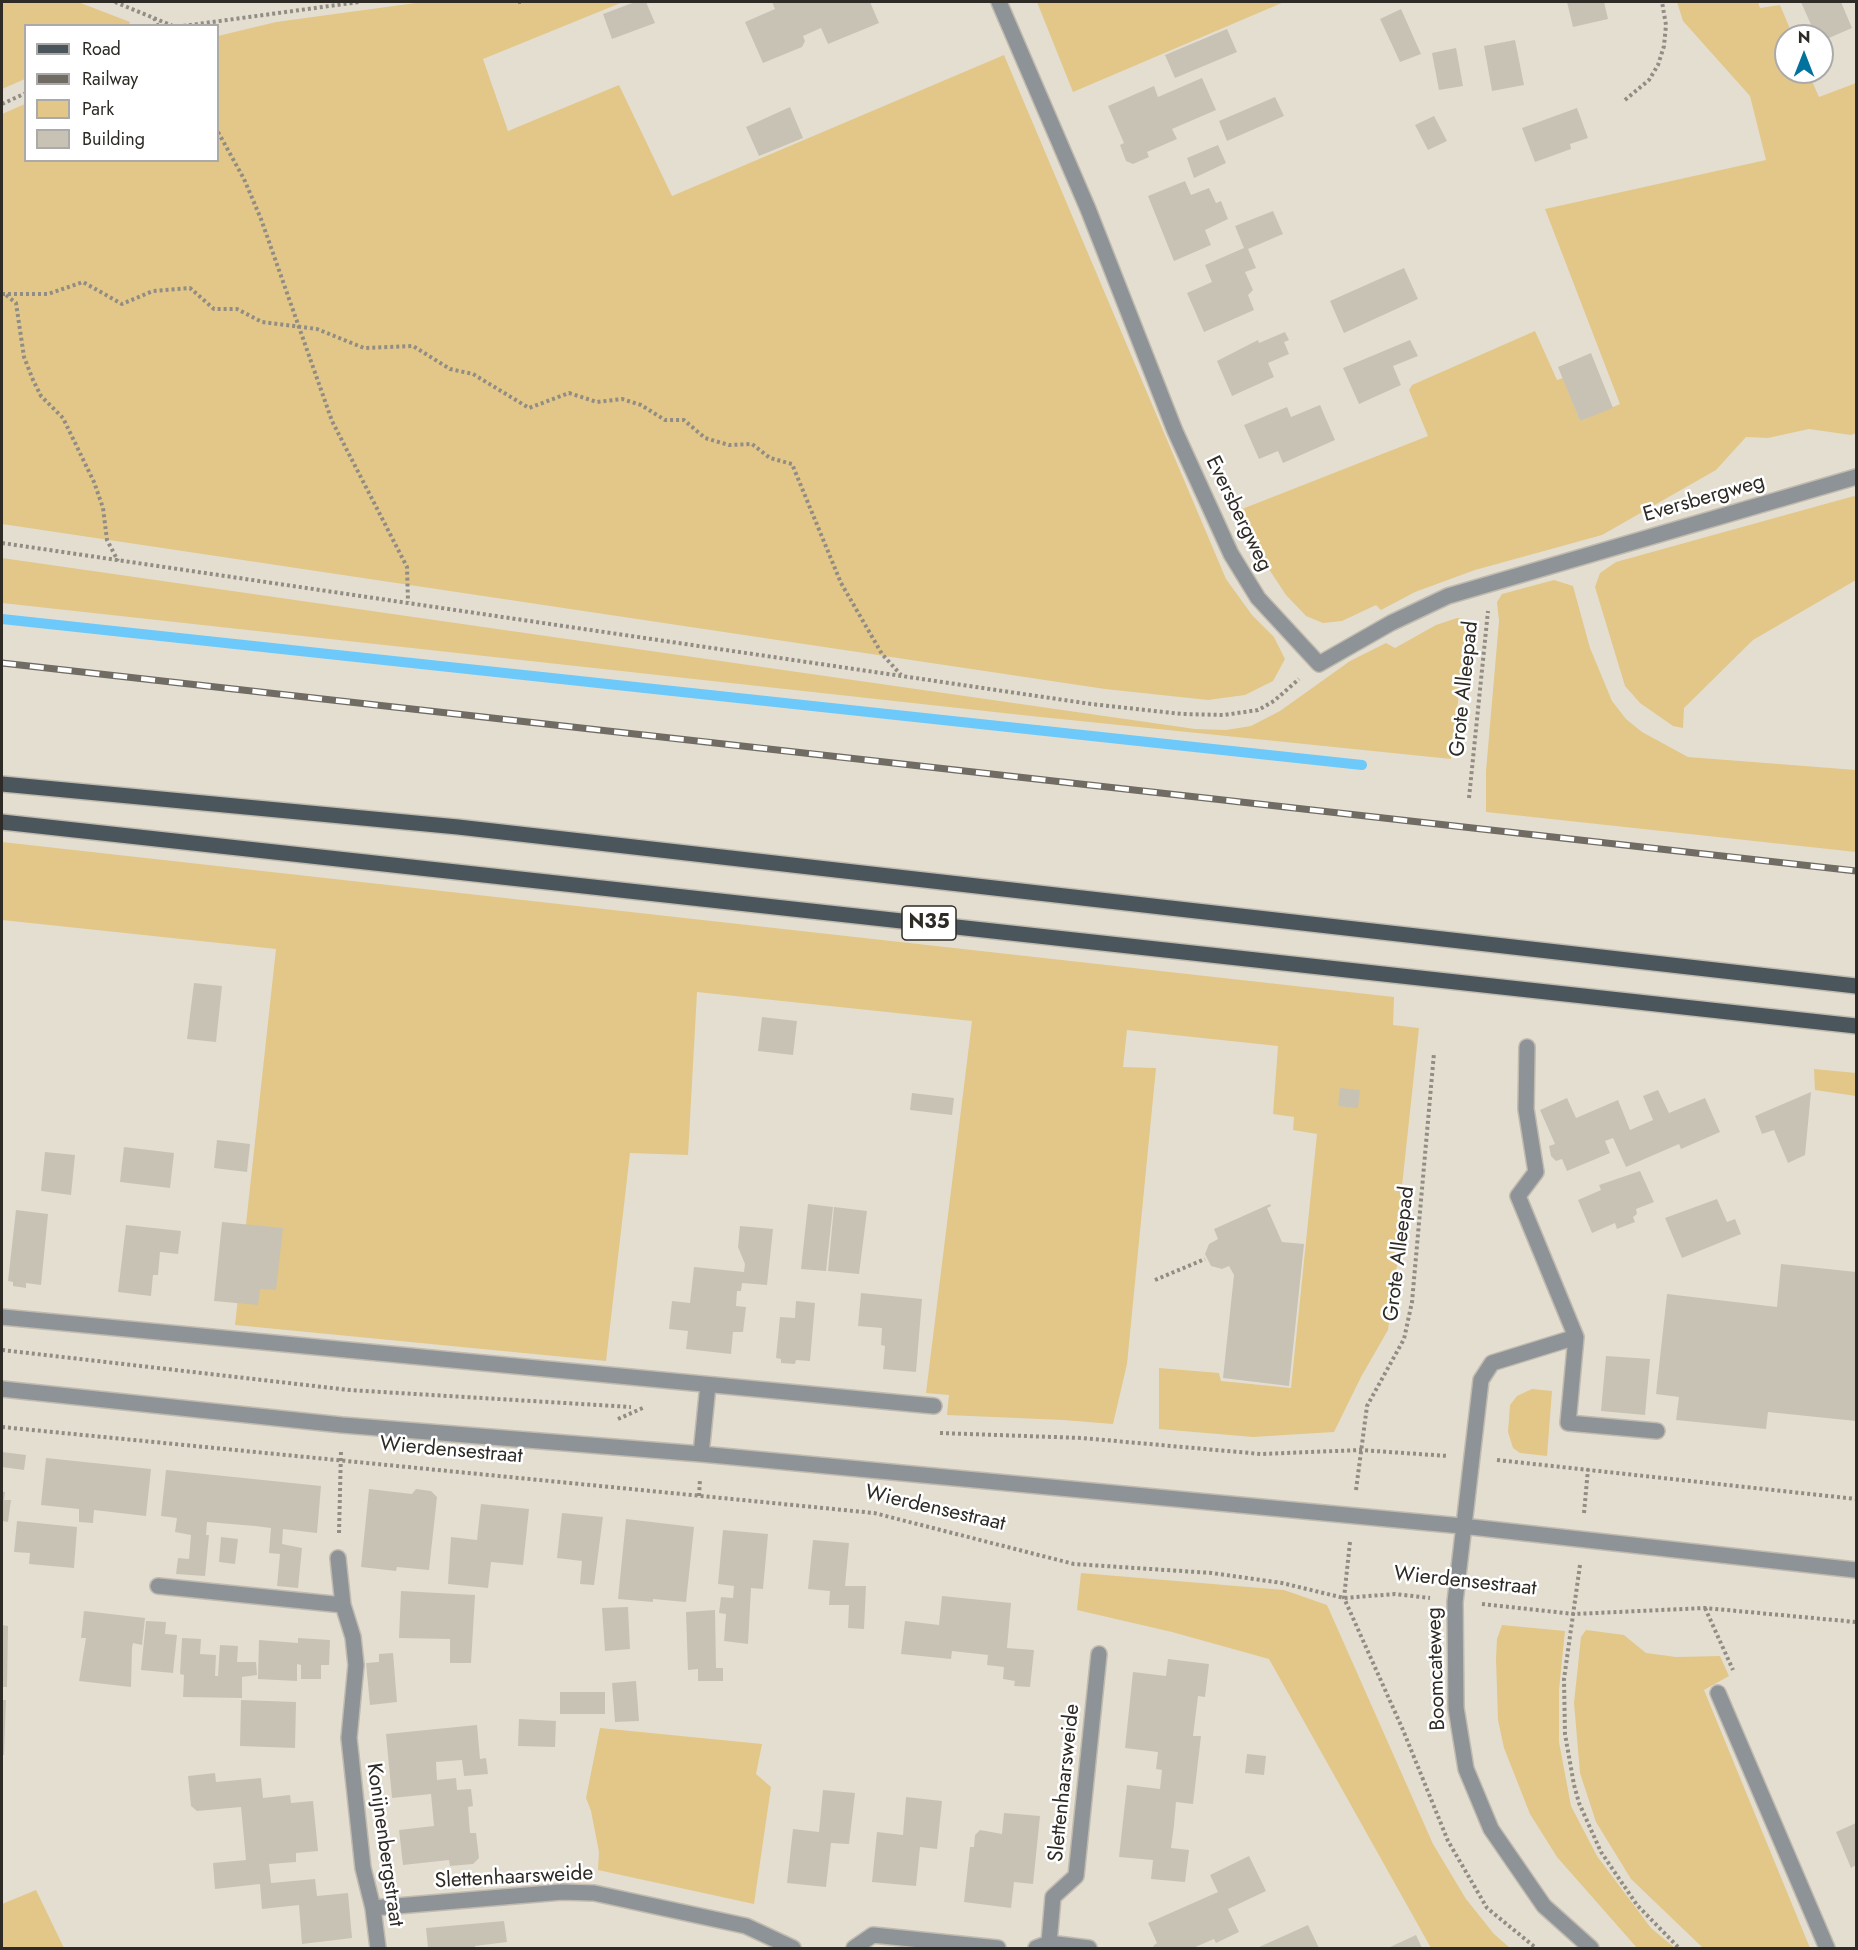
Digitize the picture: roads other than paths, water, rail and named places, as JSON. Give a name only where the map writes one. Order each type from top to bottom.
[{"type":"main road","name":"N35","points":[[2,784],[458,827],[1857,986]]},
{"type":"main road","name":"N35","points":[[2,822],[1857,1026]]},
{"type":"street","name":"Eversbergweg","points":[[999,2],[1084,200],[1175,431],[1231,555],[1258,598],[1319,664],[1421,607],[1490,583],[1857,477]]},
{"type":"street","points":[[1527,1047],[1526,1109],[1536,1172],[1518,1196],[1576,1337],[1568,1423],[1657,1431]]},
{"type":"street","points":[[2,1317],[934,1406]]},
{"type":"street","points":[[1462,1526],[1481,1380],[1492,1363],[1576,1337]]},
{"type":"street","points":[[701,1454],[708,1385]]},
{"type":"street","name":"Wierdensestraat","points":[[2,1389],[342,1425],[701,1454],[1462,1526],[1857,1570]]},
{"type":"street","name":"Boomcateweg","points":[[1462,1526],[1455,1602],[1456,1708],[1466,1769],[1491,1829],[1544,1906],[1591,1948]]},
{"type":"street","name":"Konijnenbergstraat","points":[[338,1558],[343,1605],[353,1637],[356,1665],[349,1738],[363,1868],[374,1908],[378,1948]]},
{"type":"street","points":[[158,1586],[343,1605]]},
{"type":"street","name":"Slettenhaarsweide","points":[[1089,1948],[1043,1946],[1053,1897],[1076,1876],[1099,1654]]},
{"type":"street","points":[[1718,1693],[1827,1948]]},
{"type":"street","name":"Slettenhaarsweide","points":[[374,1908],[562,1892],[594,1893],[747,1926],[793,1948]]},
{"type":"street","points":[[854,1948],[873,1935],[998,1948]]},
{"type":"waterway","points":[[2,619],[1362,765]]},
{"type":"railway","points":[[2,663],[1856,871]]}]
